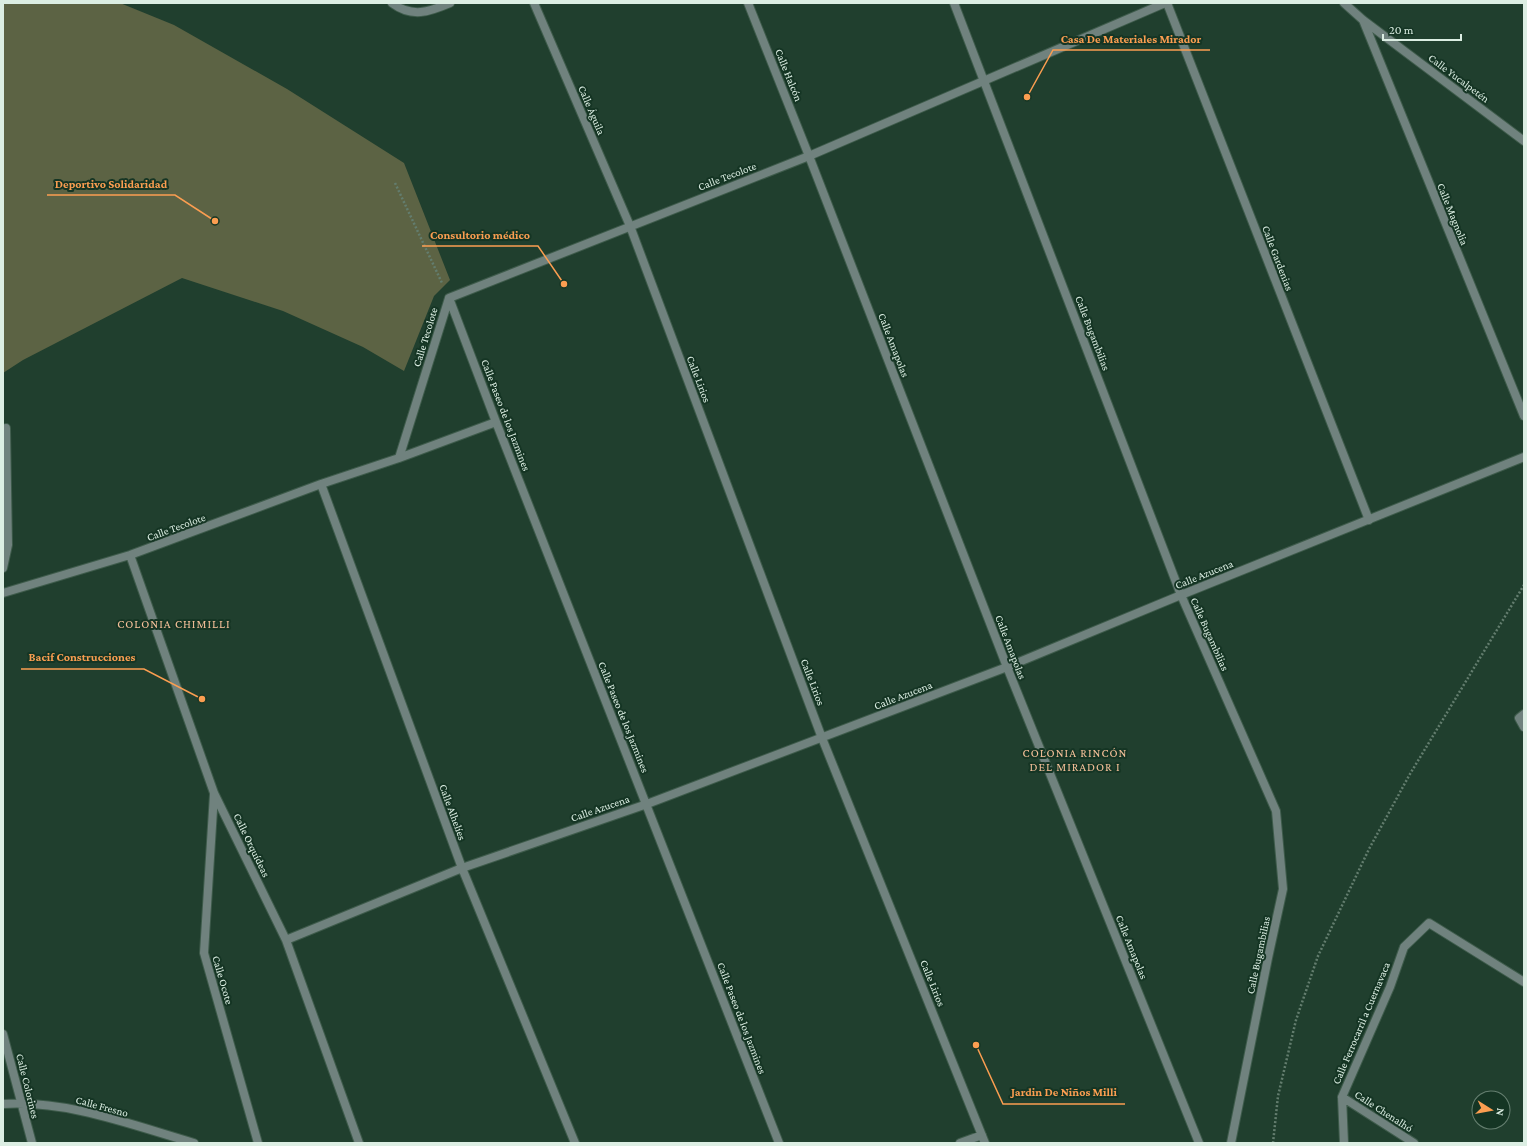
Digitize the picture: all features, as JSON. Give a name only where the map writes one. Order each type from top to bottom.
[{"type":"street","points":[[392,3],[413,13],[432,11],[450,3]]},
{"type":"street","name":"Calle Águila","points":[[534,3],[630,226]]},
{"type":"street","name":"Calle Halcón","points":[[748,3],[809,156]]},
{"type":"street","name":"Calle Bugambilias","points":[[954,3],[1181,595],[1276,811],[1283,889],[1231,1143]]},
{"type":"street","name":"Calle Tecolote","points":[[399,458],[449,298],[809,156],[1166,3]]},
{"type":"street","name":"Calle Gardenias","points":[[1166,3],[1369,520]]},
{"type":"street","name":"Calle Yucalpetén","points":[[1344,3],[1362,20],[1524,141]]},
{"type":"street","name":"Calle Magnolia","points":[[1362,20],[1524,416]]},
{"type":"street","name":"Calle Amapolas","points":[[809,156],[1007,667],[1199,1143]]},
{"type":"street","name":"Calle Lirios","points":[[630,226],[822,738],[986,1143]]},
{"type":"street","name":"Calle Paseo de los Jazmines","points":[[449,298],[496,422],[779,1143]]},
{"type":"street","name":"Calle Tecolote","points":[[3,593],[130,555],[320,484],[399,458],[496,422]]},
{"type":"street","points":[[3,568],[8,545],[6,428]]},
{"type":"street","name":"Calle Azucena","points":[[286,940],[462,868],[647,804],[1007,667],[1181,595],[1524,457]]},
{"type":"street","name":"Calle Alhelíes","points":[[320,484],[462,868],[575,1143]]},
{"type":"street","name":"Calle Orquídeas","points":[[130,555],[214,794],[286,940],[359,1143]]},
{"type":"street","points":[[1524,714],[1518,718],[1524,727]]},
{"type":"street","name":"Calle Ocote","points":[[214,794],[204,953],[258,1143]]},
{"type":"street","name":"Calle Ferrocarril a Cuernavaca","points":[[1344,1143],[1342,1097],[1390,987],[1404,947],[1428,923],[1524,982]]},
{"type":"street","name":"Calle Colorines","points":[[3,1034],[32,1143]]},
{"type":"street","name":"Calle Chenalhó","points":[[1342,1097],[1414,1143]]},
{"type":"street","name":"Calle Fresno","points":[[3,1104],[21,1103],[77,1109],[194,1143]]},
{"type":"street","points":[[960,1143],[982,1135]]},
{"type":"path","points":[[395,183],[449,298]]},
{"type":"path","points":[[1273,1143],[1278,1096],[1283,1073],[1296,1020],[1318,956],[1369,849],[1410,774],[1524,585]]},
{"type":"green space","points":[[3,3],[120,3],[174,25],[287,89],[404,163],[450,280],[434,296],[404,371],[363,347],[283,311],[182,278],[23,360],[3,373]]},
{"type":"place","name":"Casa De Materiales Mirador","points":[[1027,97]]},
{"type":"place","name":"Deportivo Solidaridad","points":[[215,221]]},
{"type":"place","name":"Consultorio médico","points":[[564,284]]},
{"type":"place","name":"Bacif Construcciones","points":[[202,699]]},
{"type":"place","name":"Jardin De Niños Milli","points":[[976,1045]]},
{"type":"district","name":"COLONIA CHIMILLI","points":[[174,624]]},
{"type":"district","name":"COLONIA RINCÓN DEL MIRADOR I","points":[[1075,760]]}]
